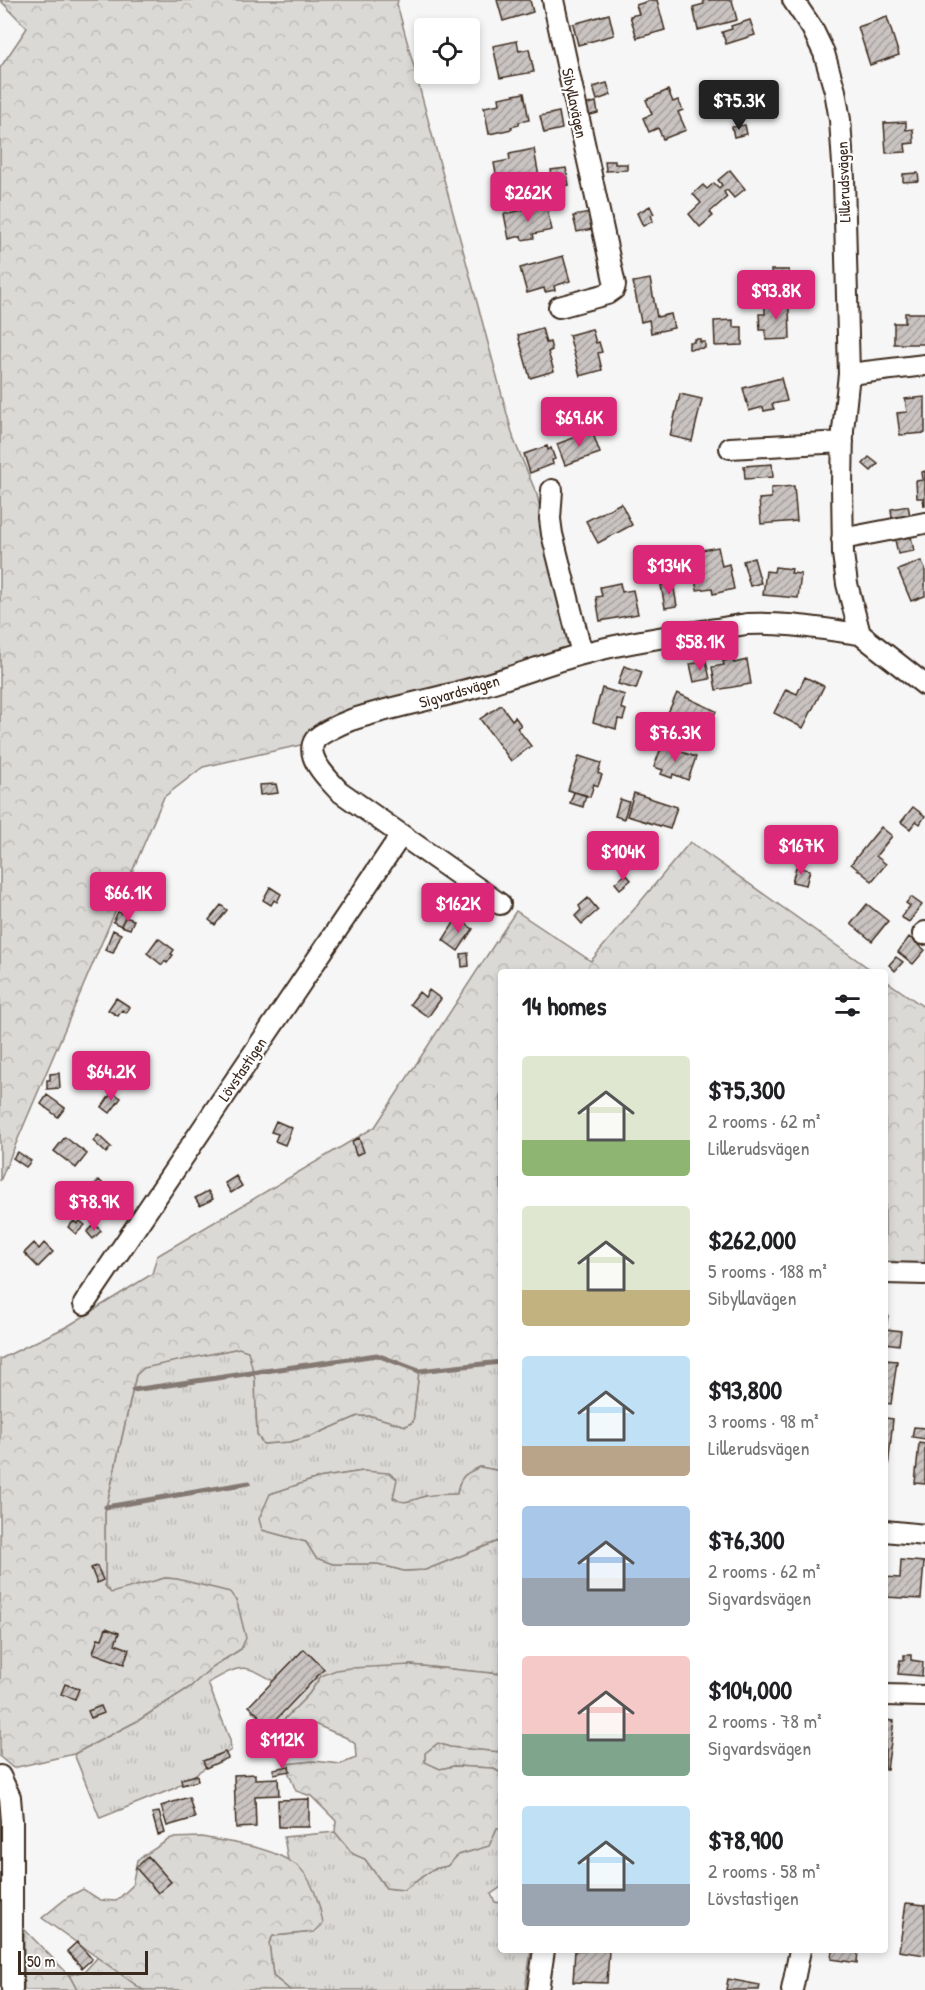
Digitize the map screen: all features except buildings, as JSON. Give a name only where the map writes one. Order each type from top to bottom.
[{"type":"street","name":"Sibyllavägen","points":[[553,0],[615,285],[608,294],[559,307]]},
{"type":"street","name":"Lillerudsvägen","points":[[793,0],[806,17],[820,44],[837,99],[844,179],[849,374],[843,442],[843,538],[847,584],[860,634]]},
{"type":"street","points":[[849,374],[925,365]]},
{"type":"street","points":[[730,448],[843,442]]},
{"type":"street","points":[[552,490],[550,519],[552,534],[582,654]]},
{"type":"street","points":[[843,538],[925,524]]},
{"type":"street","name":"Sigvardsvägen","points":[[500,904],[339,791],[321,772],[314,754],[316,740],[349,721],[473,688],[535,667],[603,649],[764,623],[860,634]]},
{"type":"street","points":[[860,634],[925,685]]},
{"type":"street","name":"Lövstastigen","points":[[84,1304],[401,835]]},
{"type":"street","points":[[888,1273],[925,1274]]},
{"type":"street","points":[[888,1531],[925,1534]]},
{"type":"street","points":[[888,1695],[925,1696]]},
{"type":"street","points":[[0,1776],[10,1797],[12,1821],[12,1990]]},
{"type":"street","points":[[538,1990],[544,1953]]},
{"type":"street","points":[[792,1990],[799,1953]]},
{"type":"green space","points":[[0,0],[398,0],[397,4],[414,67],[414,84],[418,84],[514,440],[537,495],[574,656],[314,742],[203,767],[164,797],[0,1181],[0,68],[27,28]]},
{"type":"green space","points":[[690,842],[870,969],[498,969],[498,1362],[419,1371],[413,1422],[406,1426],[372,1416],[358,1416],[312,1436],[289,1442],[263,1444],[257,1434],[255,1379],[248,1351],[239,1348],[144,1368],[136,1375],[105,1512],[105,1586],[111,1593],[165,1578],[230,1592],[237,1602],[246,1638],[241,1649],[212,1667],[190,1687],[139,1720],[74,1754],[13,1768],[0,1757],[0,1359],[68,1326],[152,1274],[157,1256],[375,1127],[516,911],[591,961]]},
{"type":"green space","points":[[888,982],[925,1008],[925,1267],[888,1265]]},
{"type":"green space","points":[[239,1348],[249,1351],[255,1379],[257,1434],[264,1444],[289,1442],[312,1436],[358,1416],[372,1416],[406,1426],[413,1422],[419,1371],[498,1362],[498,1470],[480,1467],[459,1484],[457,1494],[425,1496],[415,1501],[400,1502],[363,1471],[318,1478],[270,1494],[262,1530],[306,1542],[316,1558],[333,1564],[378,1564],[404,1571],[425,1570],[498,1541],[498,1674],[411,1665],[321,1676],[309,1694],[273,1731],[252,1711],[275,1682],[248,1669],[242,1668],[228,1672],[208,1683],[230,1740],[231,1750],[175,1788],[100,1818],[74,1754],[139,1720],[190,1687],[212,1667],[241,1649],[177,1579],[165,1578],[111,1594],[105,1586],[105,1512],[136,1375],[144,1367]]},
{"type":"green space","points":[[480,1467],[498,1470],[498,1541],[425,1570],[404,1571],[378,1564],[333,1564],[316,1558],[306,1542],[262,1530],[259,1519],[270,1494],[318,1478],[363,1471],[389,1473],[397,1479],[393,1498],[406,1502],[430,1495],[457,1494],[464,1476]]},
{"type":"green space","points":[[411,1665],[498,1674],[498,1752],[450,1747],[438,1743],[425,1753],[425,1762],[440,1769],[454,1766],[492,1768],[498,1771],[498,1828],[489,1846],[458,1855],[447,1866],[433,1869],[404,1890],[386,1888],[365,1859],[353,1854],[335,1832],[336,1821],[311,1796],[296,1791],[285,1764],[313,1761],[341,1764],[356,1758],[355,1744],[347,1738],[312,1723],[273,1731],[309,1694],[321,1676],[350,1668]]},
{"type":"green space","points":[[438,1743],[450,1747],[498,1752],[498,1771],[492,1768],[454,1766],[440,1769],[425,1763],[425,1753]]},
{"type":"green space","points":[[498,1827],[498,1889],[491,1894],[495,1902],[498,1902],[498,1953],[531,1953],[525,1990],[290,1990],[273,1976],[269,1943],[273,1936],[313,1932],[298,1866],[288,1861],[284,1837],[335,1832],[353,1854],[365,1859],[386,1888],[404,1890],[433,1869],[447,1866],[458,1855],[489,1846]]},
{"type":"green space","points":[[201,1837],[275,1853],[296,1865],[307,1876],[317,1900],[323,1924],[314,1932],[273,1936],[269,1943],[273,1976],[290,1990],[143,1990],[42,1918],[68,1897],[83,1889],[100,1900],[116,1901],[132,1886],[137,1860],[171,1838]]},
{"type":"green space","points":[[24,1929],[69,1975],[77,1990],[24,1990]]},
{"type":"green space","points":[[98,1957],[143,1990],[77,1990],[69,1975],[85,1971]]},
{"type":"waterway","points":[[133,1390],[377,1355],[419,1371],[498,1362]]},
{"type":"waterway","points":[[106,1507],[249,1483]]}]
